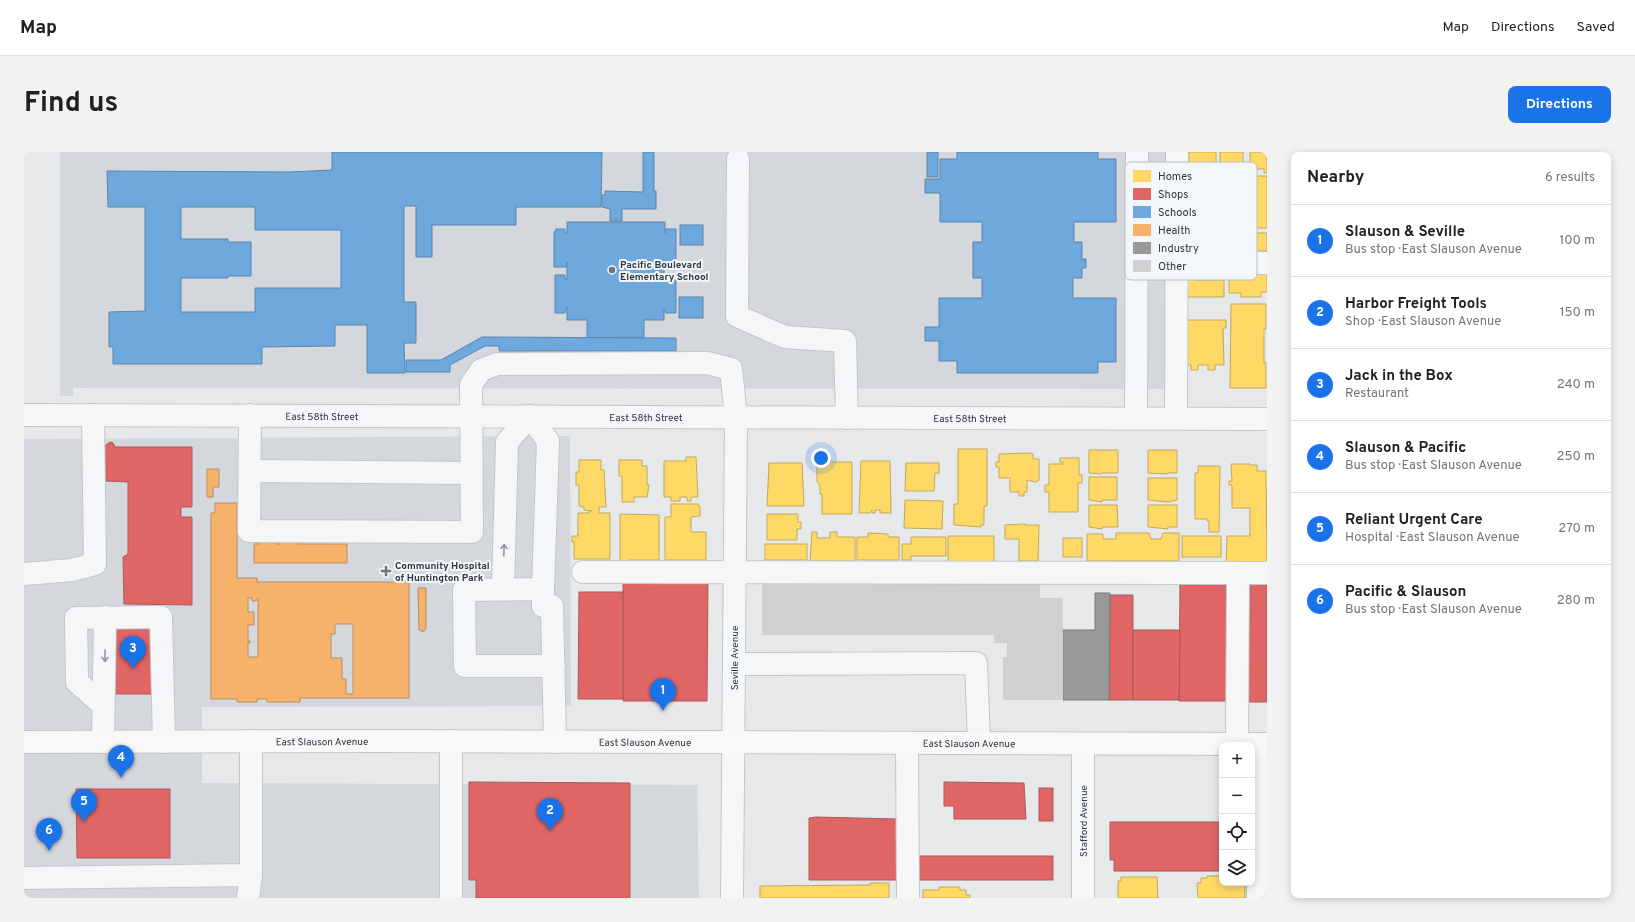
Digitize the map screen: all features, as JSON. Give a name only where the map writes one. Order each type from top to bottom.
[{"type":"main road","name":"East Slauson Avenue","points":[[24,742],[451,741],[1219,744]]},
{"type":"street","points":[[1137,152],[1137,162]]},
{"type":"street","points":[[738,159],[737,316],[785,337],[845,341],[847,418]]},
{"type":"street","points":[[1257,263],[1267,263]]},
{"type":"street","points":[[1136,418],[1137,280]]},
{"type":"street","points":[[1176,418],[1177,280]]},
{"type":"street","name":"Seville Avenue","points":[[472,415],[471,385],[480,370],[497,364],[707,363],[731,369],[736,417],[732,898]]},
{"type":"street","name":"East 58th Street","points":[[24,415],[472,415],[1267,419]]},
{"type":"street","points":[[24,574],[72,570],[95,564],[94,415]]},
{"type":"street","points":[[250,415],[248,532],[472,532],[472,415]]},
{"type":"street","points":[[502,589],[507,442],[530,416],[548,442],[543,606],[552,606],[555,742]]},
{"type":"street","points":[[250,471],[472,473]]},
{"type":"street","points":[[583,572],[1267,574]]},
{"type":"street","points":[[1237,742],[1238,573]]},
{"type":"street","points":[[543,589],[464,590],[465,666],[554,666]]},
{"type":"street","points":[[103,742],[105,617]]},
{"type":"street","points":[[103,705],[77,682],[76,618],[161,617],[164,742]]},
{"type":"street","points":[[734,664],[976,663],[979,743]]},
{"type":"street","points":[[248,898],[251,875],[251,741]]},
{"type":"street","points":[[451,741],[452,898]]},
{"type":"street","points":[[907,743],[908,898]]},
{"type":"street","name":"Stafford Avenue","points":[[1084,744],[1084,898]]},
{"type":"street","points":[[1258,898],[1263,744]]},
{"type":"street","points":[[24,878],[251,875]]},
{"type":"shaded area","name":"Pacific Boulevard Elementary School","points":[[60,152],[1165,152],[1165,162],[1125,162],[1125,280],[1165,280],[1165,389],[73,388],[73,396],[60,396]]},
{"type":"shaded area","points":[[570,436],[571,706],[202,707],[202,783],[697,785],[699,898],[24,898],[24,439]]},
{"type":"building: Homes","points":[[1189,152],[1216,152],[1216,162],[1189,162]]},
{"type":"building: Homes","points":[[1220,152],[1243,152],[1243,162],[1220,162]]},
{"type":"building: Homes","points":[[1250,152],[1267,152],[1267,173],[1264,173],[1264,169],[1257,169],[1257,162],[1250,162]]},
{"type":"building: Homes","points":[[1257,176],[1267,176],[1267,228],[1257,228]]},
{"type":"building: Homes","points":[[1257,233],[1267,233],[1267,251],[1257,251]]},
{"type":"building: Homes","points":[[1257,270],[1267,270],[1267,292],[1261,292],[1261,297],[1241,297],[1241,293],[1229,293],[1229,280],[1257,280]]},
{"type":"building: Homes","points":[[1180,280],[1224,280],[1224,297],[1180,297]]},
{"type":"building: Homes","points":[[1231,304],[1266,304],[1264,363],[1266,363],[1266,388],[1230,388]]},
{"type":"building: Homes","points":[[1180,320],[1226,320],[1226,328],[1223,328],[1224,365],[1215,365],[1215,370],[1208,370],[1208,365],[1198,365],[1198,370],[1191,370],[1191,365],[1183,365]]},
{"type":"building: Homes","points":[[958,449],[987,449],[987,506],[984,506],[984,525],[981,525],[981,527],[954,525],[954,504],[958,504]]},
{"type":"building: Homes","points":[[1089,450],[1118,450],[1118,473],[1089,473]]},
{"type":"building: Homes","points":[[1148,450],[1177,450],[1177,473],[1148,473]]},
{"type":"building: Homes","points":[[999,454],[1033,454],[1033,459],[1039,459],[1039,480],[1036,482],[1027,480],[1027,492],[1024,492],[1024,496],[1019,496],[1019,492],[1010,492],[1010,478],[999,478],[999,467],[996,467],[996,462],[999,462]]},
{"type":"building: Homes","points":[[686,457],[696,457],[698,497],[691,497],[691,501],[687,501],[687,497],[680,497],[680,501],[671,501],[671,497],[664,497],[664,461],[686,461]]},
{"type":"building: Homes","points":[[1060,458],[1079,458],[1079,475],[1082,475],[1082,483],[1078,483],[1078,512],[1049,512],[1049,492],[1045,492],[1045,485],[1049,485],[1049,464],[1063,464],[1063,462],[1060,462]]},
{"type":"building: Homes","points":[[579,460],[601,460],[601,470],[604,470],[606,507],[599,507],[599,513],[610,513],[610,559],[574,559],[574,542],[572,542],[572,536],[578,536],[578,513],[589,513],[589,511],[592,511],[584,510],[584,507],[579,506],[579,485],[576,485],[576,472],[579,472]]},
{"type":"building: Homes","points":[[619,460],[642,460],[642,466],[647,466],[647,485],[649,485],[647,497],[634,497],[634,502],[622,502],[622,476],[619,476]]},
{"type":"building: Homes","points":[[861,461],[890,461],[891,513],[880,513],[880,510],[875,510],[875,513],[872,513],[872,510],[870,513],[859,513]]},
{"type":"building: Homes","points":[[817,462],[852,462],[852,514],[822,514],[822,494],[820,494],[820,485],[817,482]]},
{"type":"building: Homes","points":[[769,463],[802,463],[804,506],[767,506]]},
{"type":"building: Homes","points":[[906,463],[939,463],[939,473],[935,473],[934,491],[905,491]]},
{"type":"building: Homes","points":[[1231,464],[1257,465],[1257,471],[1266,471],[1267,563],[1226,563],[1227,536],[1250,536],[1250,508],[1232,508],[1232,485],[1229,485],[1229,481],[1232,481]]},
{"type":"building: Homes","points":[[1198,466],[1220,466],[1219,532],[1209,532],[1209,521],[1207,521],[1207,519],[1195,519],[1195,473],[1198,473]]},
{"type":"building: Homes","points":[[1089,477],[1117,477],[1117,500],[1102,500],[1102,502],[1089,500]]},
{"type":"building: Homes","points":[[1148,478],[1177,478],[1177,500],[1168,502],[1148,500]]},
{"type":"building: Homes","points":[[905,500],[943,501],[942,529],[904,528]]},
{"type":"building: Homes","points":[[671,504],[698,504],[698,506],[700,506],[700,516],[691,517],[691,532],[706,532],[706,560],[665,560],[665,517],[671,517]]},
{"type":"building: Homes","points":[[1089,505],[1117,505],[1118,527],[1102,527],[1102,529],[1089,527]]},
{"type":"building: Homes","points":[[1148,505],[1177,505],[1177,527],[1168,527],[1168,529],[1148,527]]},
{"type":"building: Homes","points":[[620,514],[659,515],[659,560],[629,560],[628,562],[620,562]]},
{"type":"building: Homes","points":[[767,514],[798,514],[798,522],[801,522],[801,529],[797,529],[797,540],[767,540]]},
{"type":"building: Homes","points":[[1005,525],[1039,525],[1038,561],[1019,561],[1019,539],[1005,539]]},
{"type":"building: Homes","points":[[812,532],[817,532],[817,538],[830,538],[830,532],[837,532],[837,537],[855,537],[855,561],[810,561]]},
{"type":"building: Homes","points":[[868,533],[888,534],[888,537],[899,537],[899,560],[857,560],[857,537],[868,537]]},
{"type":"building: Homes","points":[[1116,533],[1149,533],[1151,539],[1161,539],[1163,533],[1179,533],[1179,561],[1087,561],[1087,534],[1103,534],[1103,539],[1116,539]]},
{"type":"building: Homes","points":[[948,536],[994,536],[994,562],[948,562]]},
{"type":"building: Homes","points":[[1182,536],[1221,536],[1221,557],[1182,557]]},
{"type":"building: Homes","points":[[911,537],[946,537],[946,556],[911,556],[911,560],[902,560],[902,544],[911,544]]},
{"type":"building: Homes","points":[[1063,538],[1082,538],[1082,557],[1063,557]]},
{"type":"building: Homes","points":[[765,544],[807,544],[807,560],[765,560]]},
{"type":"building: Homes","points":[[1207,876],[1219,876],[1219,886],[1245,886],[1245,898],[1198,898],[1197,883],[1201,883],[1201,878],[1207,878]]},
{"type":"building: Homes","points":[[1121,877],[1157,877],[1158,898],[1118,898],[1118,881],[1121,881]]},
{"type":"building: Homes","points":[[870,883],[889,883],[889,898],[760,898],[760,886],[870,885]]},
{"type":"building: Homes","points":[[939,887],[960,887],[960,890],[966,890],[966,895],[970,895],[970,898],[923,898],[923,890],[939,890]]},
{"type":"building: Shops","points":[[110,442],[113,443],[115,447],[192,447],[192,507],[181,507],[181,517],[192,517],[192,605],[124,604],[123,557],[128,554],[128,482],[106,481],[105,446]]},
{"type":"building: Shops","points":[[623,579],[708,579],[707,701],[623,701]]},
{"type":"building: Shops","points":[[1180,582],[1226,582],[1227,701],[1179,701]]},
{"type":"building: Shops","points":[[1250,584],[1267,584],[1267,702],[1249,702]]},
{"type":"building: Shops","points":[[579,592],[623,592],[623,699],[578,699]]},
{"type":"building: Shops","points":[[1110,595],[1133,595],[1133,700],[1109,700]]},
{"type":"building: Shops","points":[[113,626],[153,626],[155,694],[114,694]]},
{"type":"building: Shops","points":[[1133,630],[1180,630],[1179,700],[1133,700]]},
{"type":"building: Shops","points":[[469,782],[630,783],[630,898],[476,898],[476,880],[469,880]]},
{"type":"building: Shops","points":[[944,782],[1024,783],[1026,819],[954,819],[954,806],[944,806]]},
{"type":"building: Shops","points":[[1039,788],[1053,788],[1053,821],[1039,821]]},
{"type":"building: Shops","points":[[76,789],[170,789],[170,858],[77,858]]},
{"type":"building: Shops","points":[[809,818],[897,819],[897,880],[809,880]]},
{"type":"building: Shops","points":[[1110,822],[1219,822],[1219,871],[1114,871],[1114,860],[1110,860]]},
{"type":"building: Shops","points":[[914,856],[1053,856],[1053,880],[914,880]]},
{"type":"building: Schools","points":[[332,152],[602,152],[601,207],[516,207],[516,225],[432,225],[432,257],[416,257],[416,206],[404,206],[404,302],[416,302],[416,343],[404,343],[405,373],[367,373],[367,325],[335,325],[335,346],[262,347],[262,364],[113,364],[113,347],[109,347],[109,312],[145,311],[145,207],[108,207],[107,171],[290,172],[332,170]],"holes":[[[181,207],[255,207],[255,230],[341,230],[341,288],[255,288],[255,312],[181,312],[181,278],[228,278],[228,276],[251,276],[251,242],[228,242],[228,239],[181,239]]]},
{"type":"building: Schools","points":[[643,152],[654,152],[654,191],[656,191],[656,209],[622,209],[622,221],[610,221],[610,209],[602,207],[602,195],[605,195],[605,191],[643,192]]},
{"type":"building: Schools","points":[[927,152],[938,152],[938,177],[927,177]]},
{"type":"building: Schools","points":[[957,152],[1098,152],[1098,159],[1116,159],[1116,222],[1074,222],[1074,242],[1082,242],[1082,259],[1086,259],[1086,268],[1082,268],[1082,278],[1073,278],[1073,298],[1116,298],[1116,362],[1098,362],[1098,373],[957,373],[957,361],[939,361],[939,341],[925,341],[925,327],[939,327],[939,298],[982,298],[982,278],[973,278],[973,242],[982,242],[982,222],[940,222],[940,193],[925,193],[925,179],[940,179],[940,159],[957,159]]},
{"type":"building: Schools","points":[[567,222],[665,222],[665,233],[666,229],[676,229],[676,267],[666,267],[666,263],[664,263],[664,279],[666,275],[676,275],[676,313],[666,313],[664,309],[664,320],[644,320],[644,338],[587,338],[587,320],[567,320],[567,307],[565,313],[555,313],[555,275],[565,275],[565,279],[567,279],[567,262],[566,267],[554,267],[554,233],[556,229],[565,229],[565,233],[567,233]]},
{"type":"building: Schools","points":[[680,225],[703,225],[703,245],[680,245]]},
{"type":"building: Schools","points":[[679,297],[703,297],[703,318],[679,318]]},
{"type":"building: Schools","points":[[482,337],[676,338],[676,351],[499,351],[499,346],[485,346],[450,365],[450,372],[406,372],[406,360],[441,360]]},
{"type":"building: Health","points":[[207,469],[219,469],[219,487],[213,487],[213,497],[207,497]]},
{"type":"building: Health","points":[[215,503],[237,503],[237,578],[257,578],[257,582],[409,582],[409,698],[300,698],[300,702],[267,702],[267,699],[257,699],[257,702],[237,702],[237,699],[211,699],[211,513],[215,513]],"holes":[[[248,598],[252,598],[252,601],[256,601],[258,598],[258,657],[248,657],[248,643],[250,643],[250,641],[248,641],[248,625],[254,625],[254,612],[248,612]],[[335,624],[353,624],[353,694],[346,694],[346,679],[342,679],[342,658],[331,658],[331,634],[335,634]]]},
{"type":"building: Health","points":[[276,535],[276,544],[280,544],[280,537],[297,537],[297,544],[347,544],[347,563],[254,563],[254,544],[259,544],[259,536]]},
{"type":"building: Health","points":[[418,588],[426,588],[426,629],[424,629],[424,632],[419,630]]},
{"type":"building: Industry","points":[[1095,593],[1110,593],[1109,700],[1063,700],[1063,630],[1095,630]]},
{"type":"building: Other","points":[[762,581],[1040,581],[1040,598],[1063,598],[1063,700],[1003,700],[1003,657],[1007,657],[1007,643],[994,643],[994,635],[762,635]]},
{"type":"place","name":"Pacific Boulevard Elementary School","points":[[612,270]]},
{"type":"place","name":"Community Hospital of Huntington Park","points":[[386,571]]},
{"type":"place","name":"Jack in the Box","points":[[133,669]]},
{"type":"place","name":"Slauson & Seville","points":[[663,711]]},
{"type":"place","name":"Slauson & Pacific","points":[[121,778]]},
{"type":"place","name":"Reliant Urgent Care","points":[[84,822]]},
{"type":"place","name":"Harbor Freight Tools","points":[[550,831]]},
{"type":"place","name":"Pacific & Slauson","points":[[49,851]]}]
